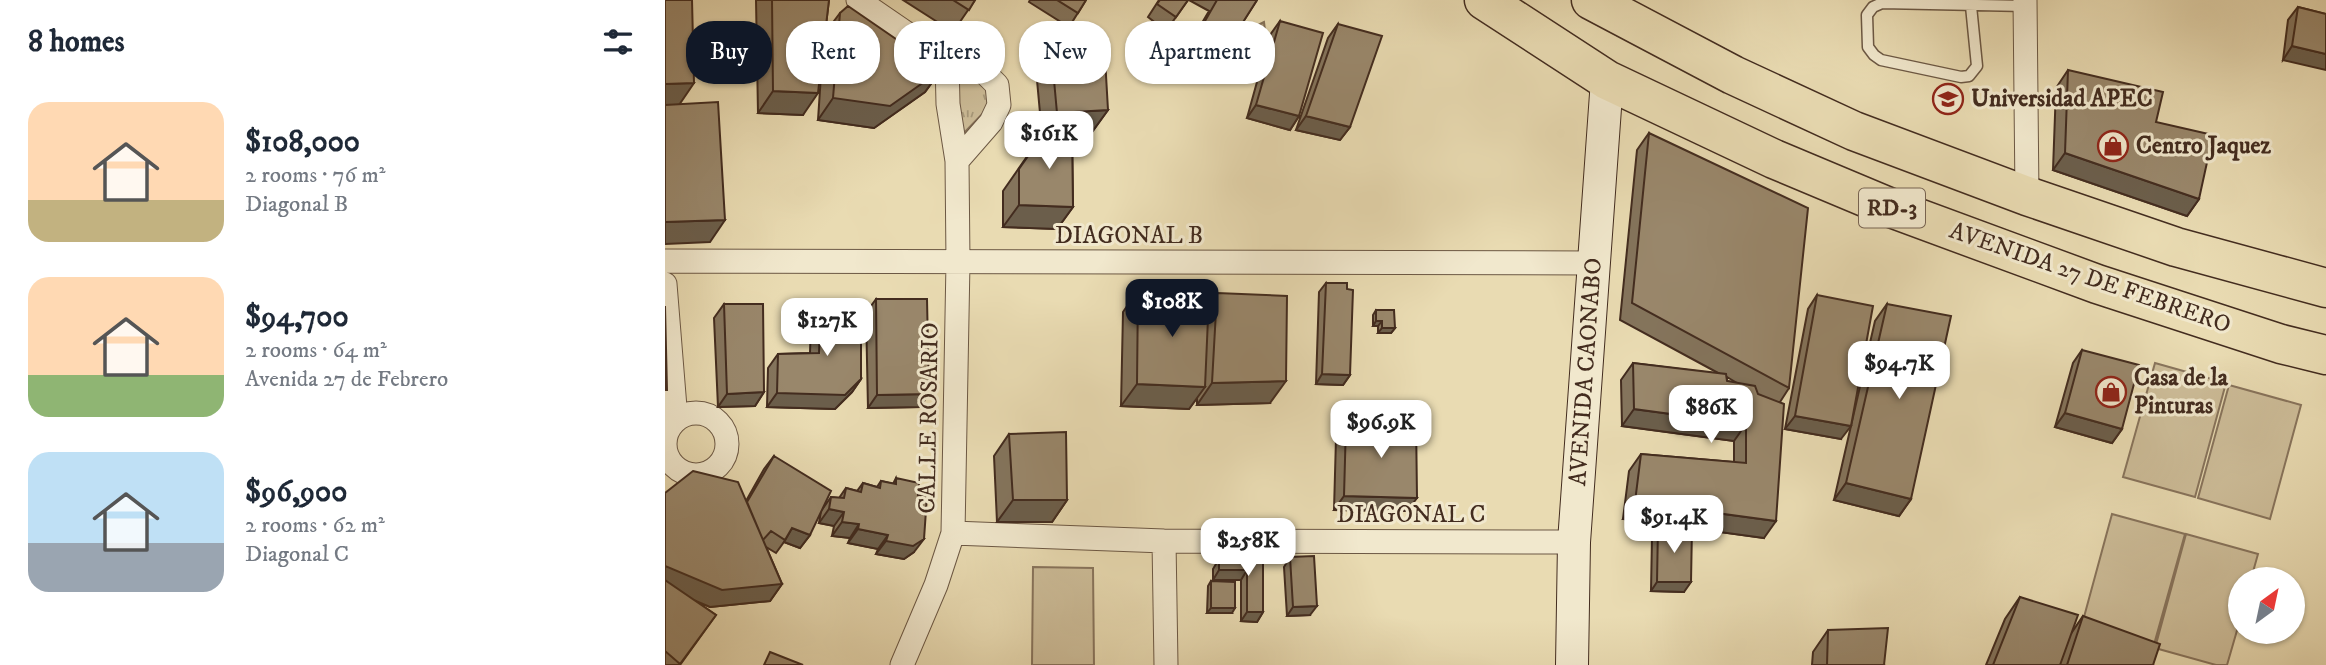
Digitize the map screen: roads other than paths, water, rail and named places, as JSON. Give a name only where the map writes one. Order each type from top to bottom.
[{"type":"highway","name":"AVENIDA 27 DE FEBRERO","points":[[1484,0],[1607,80],[1775,159],[1891,208],[2097,284],[2281,344],[2326,355]]},
{"type":"highway","name":"RD-3","points":[[1608,5],[1734,75],[1854,131],[2027,196],[2176,247],[2326,288]]},
{"type":"street","points":[[858,0],[894,25]]},
{"type":"street","points":[[2025,3],[2027,196]]},
{"type":"street","name":"AVENIDA CAONABO","points":[[1572,665],[1574,542],[1607,80]]},
{"type":"street","name":"CALLE ROSARIO","points":[[902,665],[936,585],[953,533],[957,161],[948,84]]},
{"type":"street","points":[[957,161],[991,122],[999,105],[996,84]]},
{"type":"street","name":"DIAGONAL B","points":[[665,261],[1594,262]]},
{"type":"street","points":[[665,284],[676,420]]},
{"type":"street","name":"DIAGONAL C","points":[[953,533],[1164,541],[1574,542]]},
{"type":"street","points":[[1164,541],[1165,665]]},
{"type":"lane","points":[[1971,6],[1977,66],[1969,76],[1961,77],[1881,60],[1868,47],[1867,15],[1873,6],[1882,3],[1971,6],[2025,3]]},
{"type":"place","name":"Universidad APEC","points":[[1948,99]]},
{"type":"place","name":"Centro Jaquez","points":[[2113,146]]},
{"type":"place","name":"Casa de la Pinturas","points":[[2111,392]]}]
